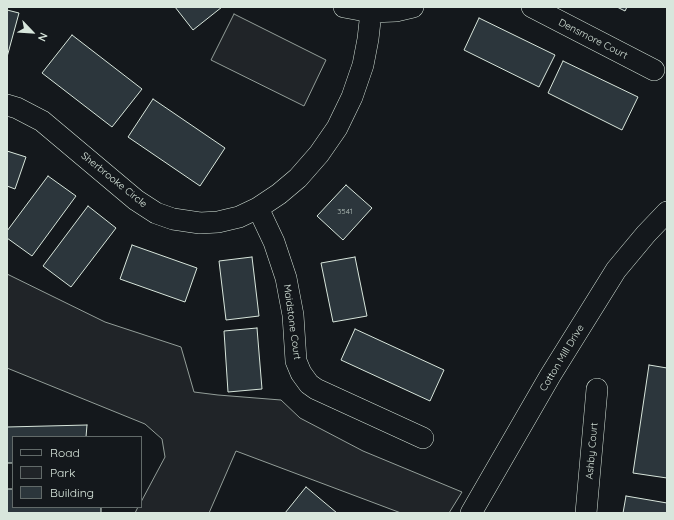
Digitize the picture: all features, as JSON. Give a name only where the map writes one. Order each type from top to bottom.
[{"type":"street","points":[[344,7],[371,12],[413,7]]},
{"type":"street","name":"Densmore Court","points":[[532,7],[654,70]]},
{"type":"street","name":"Sherbrooke Circle","points":[[7,105],[17,108],[42,121],[136,200],[156,213],[173,219],[200,223],[218,222],[239,217],[258,208],[279,194],[298,178],[319,154],[337,128],[352,97],[363,65],[371,12]]},
{"type":"street","name":"Maidstone Court","points":[[258,208],[274,242],[286,278],[293,315],[296,360],[301,373],[309,384],[316,389],[423,438]]},
{"type":"street","name":"Cotton Mill Drive","points":[[471,513],[550,376],[616,270],[646,234],[667,212]]},
{"type":"street","name":"Ashby Court","points":[[586,513],[597,389]]},
{"type":"green space","points":[[234,14],[326,60],[304,106],[211,60]]},
{"type":"green space","points":[[7,274],[105,322],[181,347],[194,392],[281,400],[300,418],[363,451],[462,492],[449,513],[401,513],[236,451],[209,513],[135,513],[138,508],[142,508],[142,500],[165,457],[162,439],[145,424],[7,368]]},
{"type":"building","points":[[175,7],[222,7],[193,30]]},
{"type":"building","points":[[617,7],[627,7],[625,11]]},
{"type":"building","points":[[7,10],[19,13],[7,57]]},
{"type":"building","points":[[479,18],[555,55],[539,87],[464,50]]},
{"type":"building","points":[[72,35],[142,89],[112,127],[42,73]]},
{"type":"building","points":[[563,61],[638,97],[622,130],[548,93]]},
{"type":"building","points":[[153,99],[225,148],[200,186],[128,137]]},
{"type":"building","points":[[7,151],[26,157],[15,189],[7,186]]},
{"type":"building","points":[[48,176],[76,196],[32,256],[7,238],[7,231]]},
{"type":"building","points":[[346,185],[372,208],[343,240],[317,216]]},
{"type":"building","points":[[88,206],[116,228],[71,287],[43,266]]},
{"type":"building","points":[[132,245],[197,268],[185,302],[120,279]]},
{"type":"building","points":[[252,257],[259,316],[226,320],[219,261]]},
{"type":"building","points":[[355,257],[367,316],[333,322],[321,263]]},
{"type":"building","points":[[257,328],[262,389],[228,392],[224,331]]},
{"type":"building","points":[[355,329],[444,370],[430,401],[341,360]]},
{"type":"building","points":[[649,365],[667,368],[667,478],[633,473]]},
{"type":"building","points":[[87,425],[86,436],[12,436],[12,463],[7,463],[7,427]]},
{"type":"building","points":[[306,487],[337,513],[285,513]]},
{"type":"building","points":[[7,489],[12,489],[12,508],[101,508],[101,513],[7,513]]},
{"type":"building","points":[[626,496],[667,503],[667,513],[623,513]]}]
